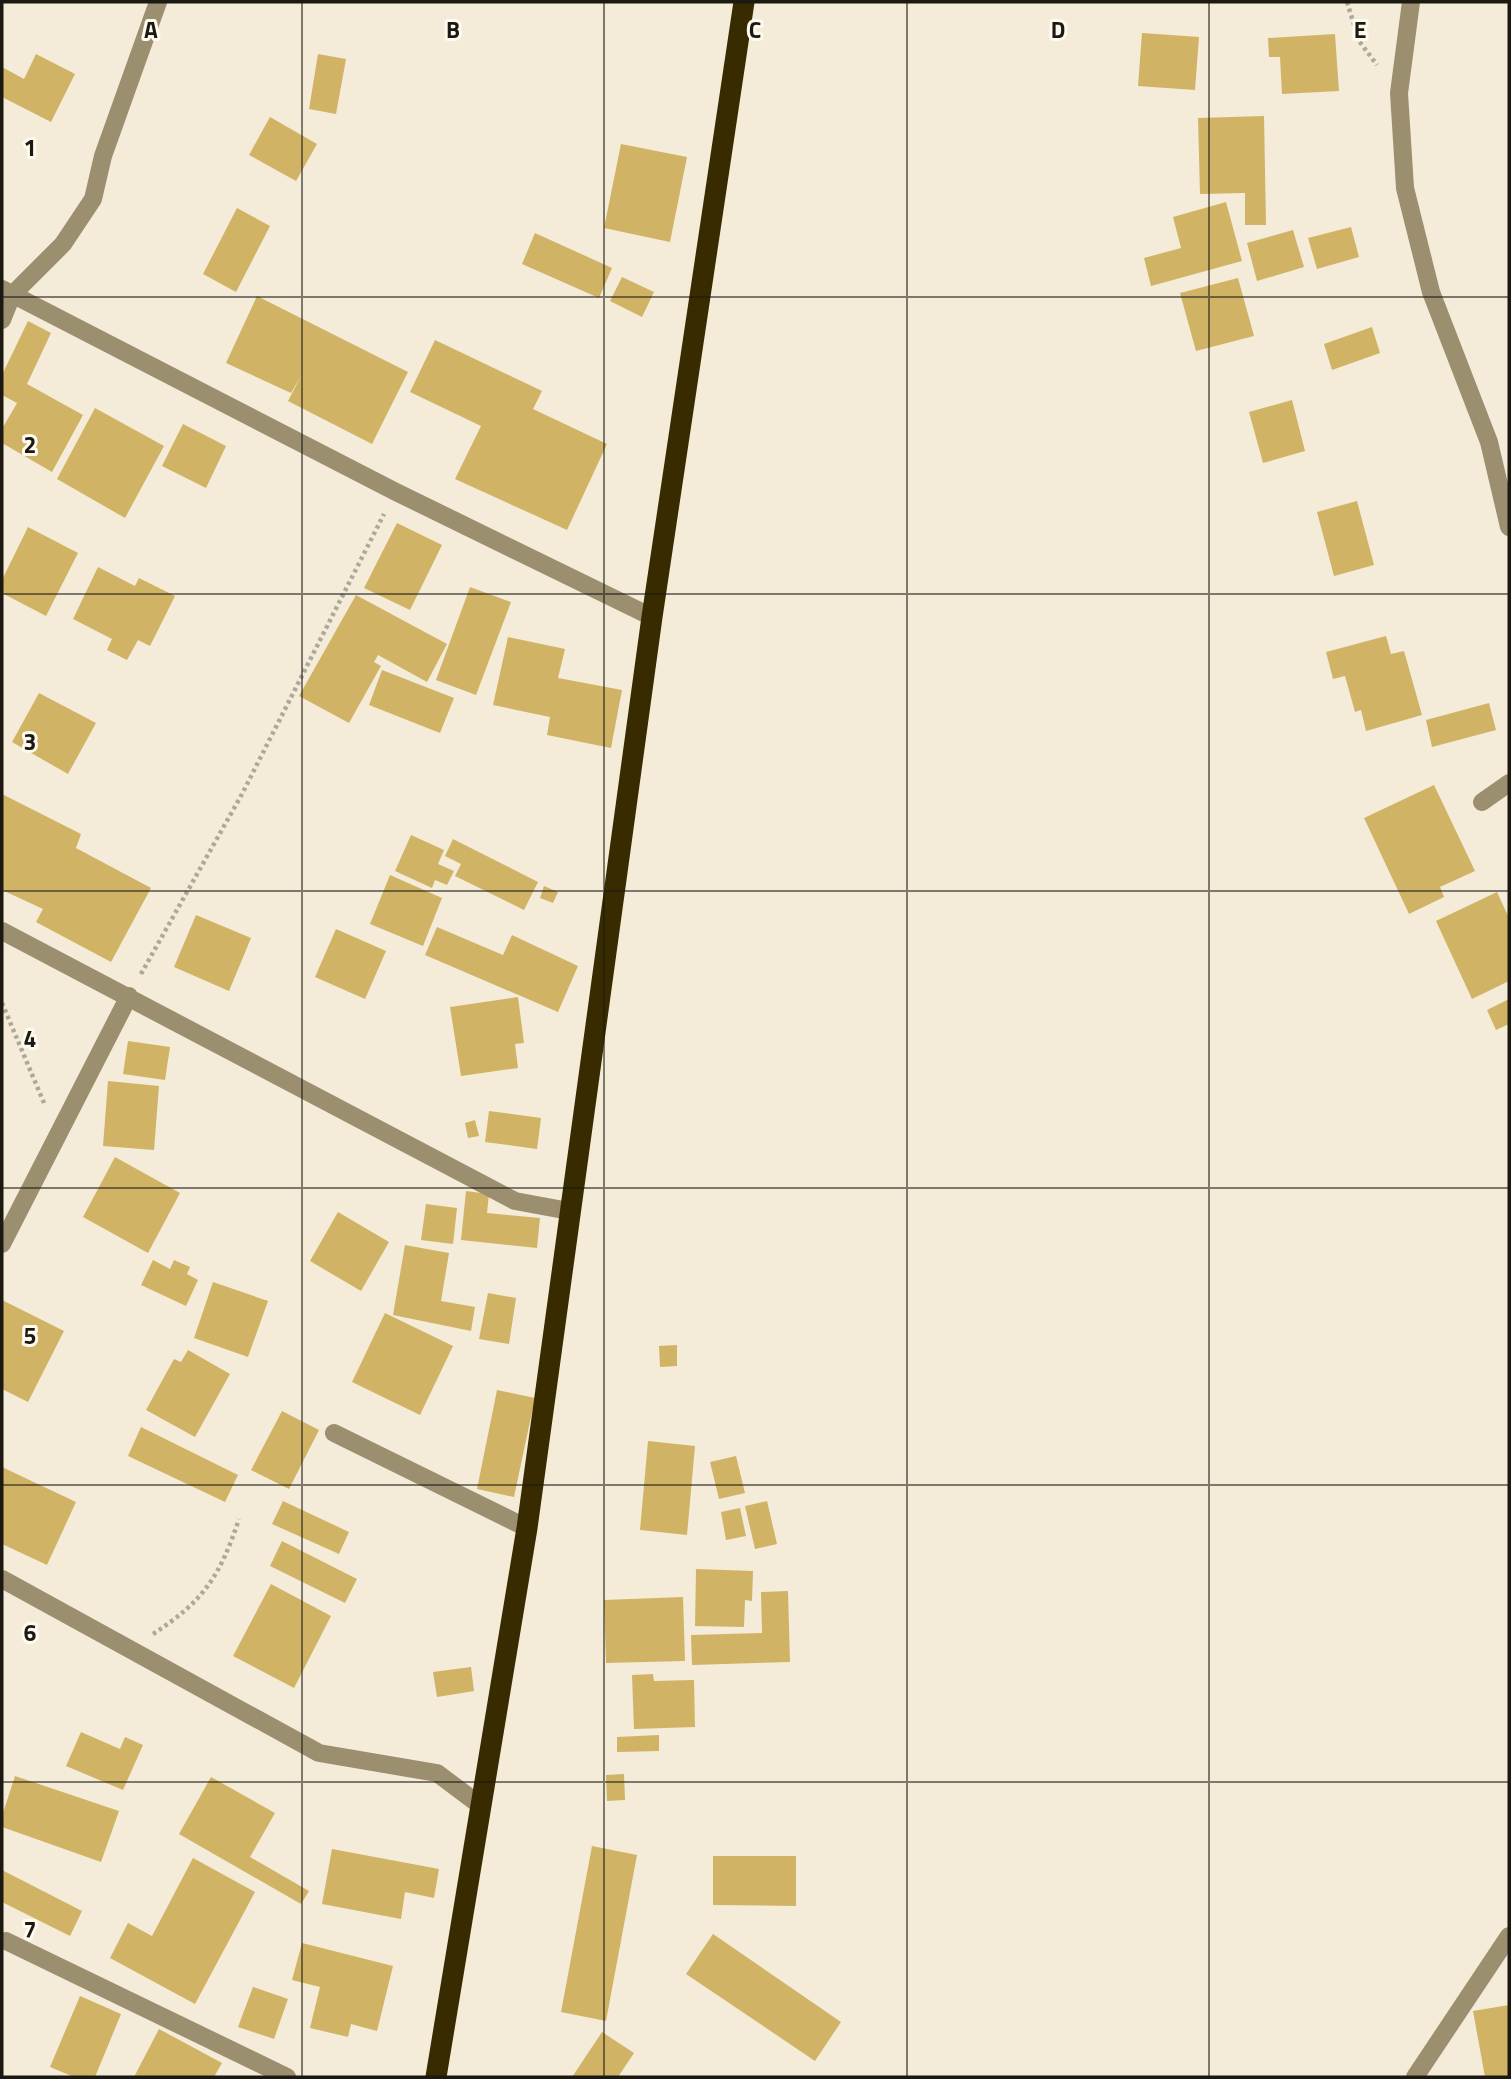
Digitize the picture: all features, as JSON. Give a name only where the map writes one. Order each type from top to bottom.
[{"type":"highway","points":[[436,2077],[527,1528],[652,617],[744,2]]},
{"type":"street","points":[[2,320],[7,292],[63,244],[93,200],[103,156],[159,2]]},
{"type":"street","points":[[1411,2],[1399,93],[1405,188],[1428,279],[1489,442],[1509,527]]},
{"type":"street","points":[[7,292],[396,492],[652,617]]},
{"type":"street","points":[[1482,802],[1509,783]]},
{"type":"street","points":[[2,930],[515,1201],[569,1211]]},
{"type":"street","points":[[2,1244],[129,996]]},
{"type":"street","points":[[334,1433],[527,1528]]},
{"type":"street","points":[[2,1579],[319,1753],[438,1773],[481,1806]]},
{"type":"street","points":[[1415,2077],[1509,1936]]},
{"type":"street","points":[[6,1941],[287,2077]]},
{"type":"street","points":[[1491,1965],[1509,1957]]},
{"type":"path","points":[[1348,2],[1359,41],[1399,93]]},
{"type":"path","points":[[129,996],[242,794],[396,492]]},
{"type":"path","points":[[2,1003],[44,1100],[44,1112]]},
{"type":"path","points":[[128,1649],[197,1602],[216,1574],[239,1519]]},
{"type":"building","points":[[1142,33],[1199,37],[1195,90],[1138,86]]},
{"type":"building","points":[[1335,34],[1339,91],[1282,94],[1280,57],[1269,57],[1268,38]]},
{"type":"building","points":[[36,54],[75,74],[51,122],[2,97],[2,67],[24,79]]},
{"type":"building","points":[[318,54],[346,59],[336,114],[309,109]]},
{"type":"building","points":[[1264,116],[1266,225],[1245,225],[1245,193],[1200,194],[1198,118]]},
{"type":"building","points":[[270,117],[317,144],[296,181],[249,155]]},
{"type":"building","points":[[621,144],[687,157],[670,242],[604,228]]},
{"type":"building","points":[[1226,202],[1242,261],[1151,286],[1144,258],[1181,248],[1173,217]]},
{"type":"building","points":[[237,208],[270,226],[236,292],[203,274]]},
{"type":"building","points":[[1351,227],[1359,257],[1317,269],[1308,238]]},
{"type":"building","points":[[1293,230],[1304,267],[1257,281],[1247,243]]},
{"type":"building","points":[[535,233],[612,268],[599,298],[522,264]]},
{"type":"building","points":[[622,277],[654,292],[642,317],[610,301]]},
{"type":"building","points":[[1238,278],[1254,336],[1196,351],[1180,293]]},
{"type":"building","points":[[257,296],[408,372],[372,444],[288,401],[301,376],[291,393],[226,363]]},
{"type":"building","points":[[28,321],[51,333],[27,384],[83,415],[52,472],[2,443],[2,429],[17,403],[2,395],[2,375]]},
{"type":"building","points":[[1372,327],[1380,353],[1332,370],[1324,344]]},
{"type":"building","points":[[435,340],[542,391],[533,409],[607,444],[567,530],[455,479],[481,426],[410,392]]},
{"type":"building","points":[[1292,400],[1305,451],[1263,463],[1249,412]]},
{"type":"building","points":[[95,408],[164,446],[125,518],[57,479]]},
{"type":"building","points":[[183,424],[226,446],[206,488],[162,466]]},
{"type":"building","points":[[1357,501],[1374,565],[1334,576],[1317,512]]},
{"type":"building","points":[[397,523],[442,545],[410,610],[364,588]]},
{"type":"building","points":[[28,527],[78,553],[46,616],[2,593],[2,580]]},
{"type":"building","points":[[98,567],[135,586],[139,578],[175,596],[150,646],[138,640],[127,660],[107,650],[112,639],[73,619]]},
{"type":"building","points":[[470,587],[511,602],[476,695],[436,680]]},
{"type":"building","points":[[356,595],[447,644],[427,682],[378,655],[374,662],[381,666],[349,723],[299,696]]},
{"type":"building","points":[[1386,636],[1391,654],[1404,651],[1422,715],[1366,731],[1361,710],[1355,712],[1345,676],[1333,679],[1326,652]]},
{"type":"building","points":[[508,637],[565,649],[558,678],[622,690],[611,748],[547,735],[550,717],[493,705]]},
{"type":"building","points":[[382,670],[454,698],[440,733],[369,705]]},
{"type":"building","points":[[39,693],[96,723],[68,774],[12,742]]},
{"type":"building","points":[[1489,703],[1496,730],[1432,747],[1426,720]]},
{"type":"building","points":[[1434,785],[1475,871],[1440,887],[1444,897],[1409,914],[1364,818]]},
{"type":"building","points":[[2,794],[81,834],[76,848],[151,888],[111,962],[36,922],[43,909],[2,890]]},
{"type":"building","points":[[411,835],[444,850],[438,864],[454,871],[447,885],[435,880],[432,888],[395,871]]},
{"type":"building","points":[[453,839],[538,882],[524,910],[455,876],[461,864],[445,856]]},
{"type":"building","points":[[390,875],[442,898],[423,946],[370,924]]},
{"type":"building","points":[[544,886],[558,892],[553,903],[540,898]]},
{"type":"building","points":[[1497,892],[1509,918],[1509,981],[1472,999],[1436,921]]},
{"type":"building","points":[[196,915],[251,938],[229,991],[174,967]]},
{"type":"building","points":[[437,927],[503,955],[512,935],[578,966],[558,1012],[425,955]]},
{"type":"building","points":[[336,929],[386,951],[365,999],[315,977]]},
{"type":"building","points":[[518,997],[524,1043],[515,1044],[518,1068],[461,1076],[450,1007]]},
{"type":"building","points":[[1509,999],[1509,1024],[1496,1030],[1487,1010]]},
{"type":"building","points":[[128,1041],[170,1047],[165,1080],[123,1074]]},
{"type":"building","points":[[108,1081],[159,1086],[154,1150],[103,1146]]},
{"type":"building","points":[[489,1111],[541,1118],[537,1149],[485,1142]]},
{"type":"building","points":[[475,1120],[479,1136],[468,1138],[465,1123]]},
{"type":"building","points":[[115,1157],[180,1193],[148,1253],[83,1217]]},
{"type":"building","points":[[466,1191],[489,1194],[487,1213],[540,1218],[537,1248],[461,1240]]},
{"type":"building","points":[[426,1204],[457,1208],[453,1244],[421,1240]]},
{"type":"building","points":[[338,1212],[389,1242],[361,1291],[310,1261]]},
{"type":"building","points":[[405,1245],[449,1253],[441,1301],[475,1307],[471,1331],[393,1315]]},
{"type":"building","points":[[153,1260],[170,1269],[174,1260],[190,1267],[187,1274],[198,1280],[186,1306],[141,1285]]},
{"type":"building","points":[[213,1282],[268,1301],[248,1357],[194,1338]]},
{"type":"building","points":[[488,1293],[516,1298],[509,1344],[479,1339]]},
{"type":"building","points":[[2,1300],[64,1331],[28,1402],[2,1389]]},
{"type":"building","points":[[385,1313],[453,1346],[420,1415],[352,1382]]},
{"type":"building","points":[[677,1345],[677,1366],[660,1367],[659,1346]]},
{"type":"building","points":[[188,1350],[230,1374],[195,1437],[146,1410],[174,1359],[181,1362]]},
{"type":"building","points":[[497,1390],[535,1398],[514,1497],[477,1489]]},
{"type":"building","points":[[282,1411],[319,1430],[289,1489],[251,1470]]},
{"type":"building","points":[[141,1427],[238,1475],[225,1502],[128,1456]]},
{"type":"building","points":[[648,1441],[695,1446],[687,1535],[640,1530]]},
{"type":"building","points":[[736,1456],[745,1493],[719,1499],[710,1462]]},
{"type":"building","points":[[2,1467],[76,1502],[47,1565],[2,1544]]},
{"type":"building","points":[[283,1501],[349,1532],[339,1554],[272,1524]]},
{"type":"building","points":[[767,1501],[777,1544],[755,1549],[745,1506]]},
{"type":"building","points":[[740,1508],[746,1536],[726,1540],[721,1512]]},
{"type":"building","points":[[282,1541],[357,1579],[345,1603],[270,1566]]},
{"type":"building","points":[[696,1569],[753,1571],[752,1601],[745,1600],[744,1627],[695,1626]]},
{"type":"building","points":[[271,1584],[331,1616],[294,1688],[233,1656]]},
{"type":"building","points":[[788,1591],[790,1662],[692,1665],[691,1635],[762,1633],[761,1592]]},
{"type":"building","points":[[683,1597],[685,1661],[606,1663],[604,1600]]},
{"type":"building","points":[[471,1667],[474,1691],[437,1697],[433,1672]]},
{"type":"building","points":[[653,1674],[654,1681],[694,1680],[695,1727],[634,1729],[632,1675]]},
{"type":"building","points":[[81,1732],[120,1749],[125,1737],[143,1745],[123,1790],[66,1766]]},
{"type":"building","points":[[659,1735],[659,1751],[617,1752],[617,1737]]},
{"type":"building","points":[[624,1774],[625,1800],[607,1801],[606,1775]]},
{"type":"building","points":[[15,1776],[119,1811],[101,1862],[2,1827],[2,1816]]},
{"type":"building","points":[[211,1777],[275,1813],[250,1857],[309,1891],[301,1904],[179,1834]]},
{"type":"building","points":[[592,1846],[637,1855],[606,2021],[561,2012]]},
{"type":"building","points":[[332,1849],[439,1869],[434,1898],[405,1892],[401,1919],[322,1904]]},
{"type":"building","points":[[713,1856],[796,1856],[796,1906],[713,1905]]},
{"type":"building","points":[[193,1858],[255,1892],[195,2004],[110,1958],[128,1923],[152,1936]]},
{"type":"building","points":[[2,1870],[82,1911],[70,1936],[2,1902]]},
{"type":"building","points":[[713,1934],[841,2022],[815,2061],[686,1974]]},
{"type":"building","points":[[302,1943],[393,1966],[377,2031],[351,2024],[348,2037],[310,2028],[320,1987],[292,1980]]},
{"type":"building","points":[[253,1987],[288,1999],[274,2039],[238,2027]]},
{"type":"building","points":[[80,1996],[121,2014],[95,2077],[74,2077],[50,2067]]},
{"type":"building","points":[[1509,2005],[1509,2077],[1485,2077],[1473,2011]]},
{"type":"building","points":[[159,2029],[222,2063],[214,2077],[134,2077]]},
{"type":"building","points":[[602,2032],[634,2053],[618,2077],[572,2077]]}]
